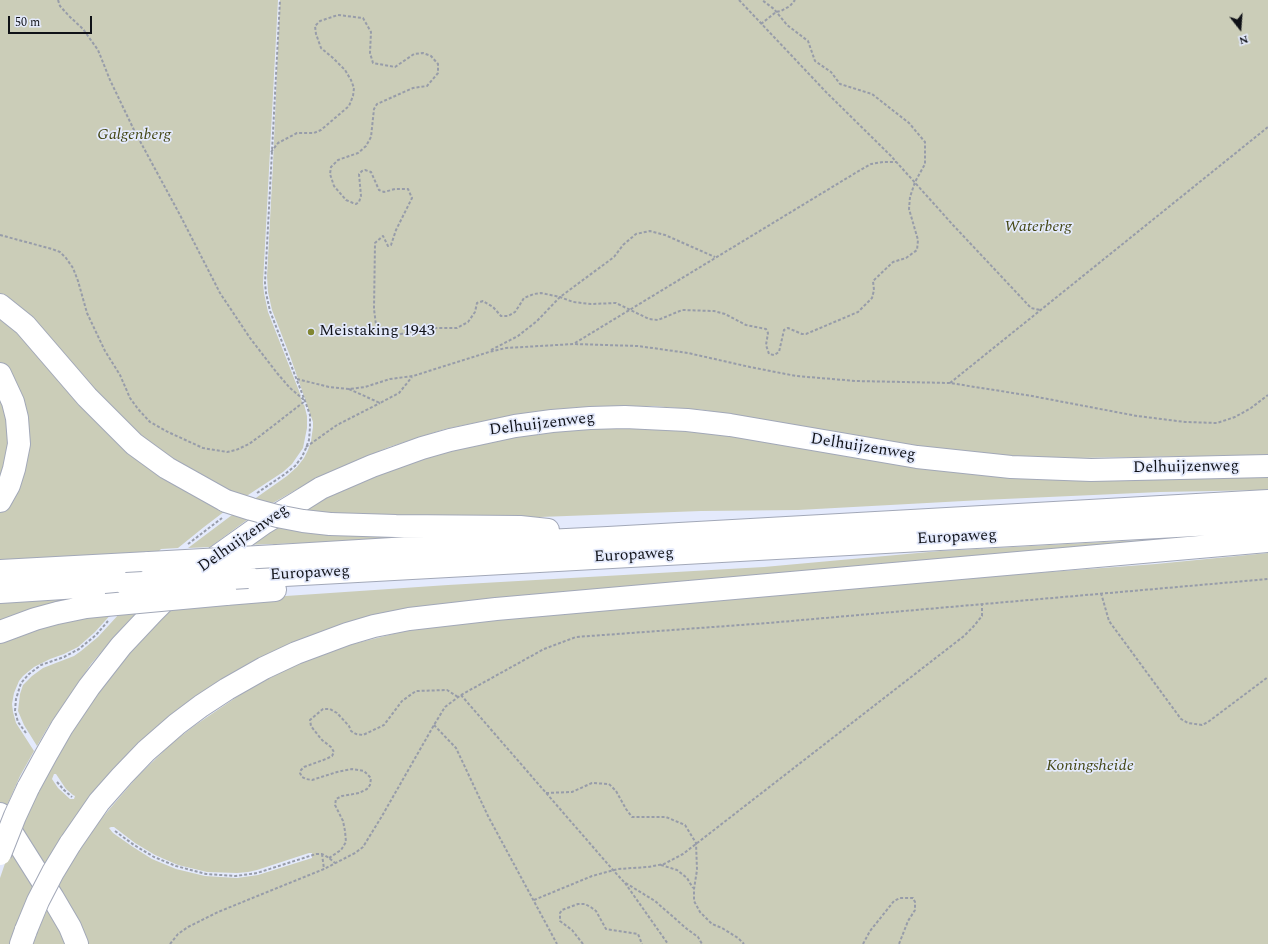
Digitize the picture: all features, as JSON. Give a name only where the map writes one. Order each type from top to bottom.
[{"type":"highway","points":[[0,305],[25,325],[87,397],[134,444],[167,468],[226,501],[277,516],[330,524],[520,527],[608,538]]},
{"type":"highway","points":[[0,374],[13,402],[17,418],[18,435],[18,452],[14,469],[9,484],[0,501]]},
{"type":"highway","name":"Delhuijzenweg","points":[[0,854],[28,788],[74,707],[121,646],[176,590],[205,566],[264,523],[321,488],[372,466],[450,440],[501,428],[552,421],[590,418],[654,418],[730,425],[868,450],[1011,467],[1091,470],[1268,466]]},
{"type":"highway","name":"Europaweg","points":[[0,571],[1268,501]]},
{"type":"highway","name":"Europaweg","points":[[0,592],[1268,521]]},
{"type":"highway","points":[[23,937],[38,901],[70,844],[100,802],[146,751],[201,706],[227,689],[264,668],[296,653],[347,634],[374,626],[409,619],[496,609],[1268,541]]},
{"type":"highway","points":[[0,632],[35,619],[86,607],[303,587],[395,569]]},
{"type":"highway","points":[[0,814],[53,898],[70,927],[77,944]]},
{"type":"path","points":[[58,0],[60,6],[83,29],[98,50],[110,80],[134,130],[220,293],[250,338],[277,373],[290,388],[305,401]]},
{"type":"path","points":[[280,0],[265,276],[266,293],[270,312],[305,401]]},
{"type":"path","points":[[739,0],[826,92],[915,182],[1031,308],[1040,310]]},
{"type":"path","points":[[271,152],[278,143],[297,133],[314,133],[321,130],[349,106],[354,88],[351,80],[345,70],[321,48],[315,26],[320,21],[338,15],[363,18],[371,32],[370,53],[373,63],[395,67],[414,54],[423,53],[431,56],[438,64],[438,73],[427,86],[413,88],[377,104],[374,109],[371,137],[366,146],[358,153],[338,160],[331,167],[330,174],[334,186],[346,200],[353,203],[356,204],[359,202],[359,174],[366,170],[371,172],[378,190],[384,192],[395,189],[408,190],[412,198],[396,230],[391,245],[388,246],[383,236],[375,243],[373,292],[374,309],[376,325],[383,336],[393,336],[424,328],[457,328],[468,322],[475,312],[477,304],[484,301],[493,307],[501,316],[508,316],[515,312],[524,298],[541,293],[560,297],[573,302],[591,304],[606,302],[616,303],[649,319],[658,320],[682,310],[724,314],[746,325],[766,329],[768,333],[766,345],[769,354],[774,355],[779,352],[784,330],[788,328],[802,334],[806,334],[858,312],[872,298],[874,290],[873,281],[893,262],[906,258],[916,250],[918,240],[909,209],[910,197],[915,182],[925,164],[925,142],[909,122],[872,94],[840,84],[831,72],[815,61],[808,41],[787,25],[774,9],[762,0]]},
{"type":"path","points":[[761,24],[776,12],[790,6],[795,0]]},
{"type":"path","points":[[950,383],[1268,127]]},
{"type":"path","points":[[574,344],[715,257],[871,164],[896,162]]},
{"type":"path","points":[[489,352],[518,336],[537,321],[560,297],[614,257],[622,245],[636,234],[650,231],[664,235],[715,257]]},
{"type":"path","points":[[0,236],[52,248],[60,252],[66,258],[73,268],[90,320],[104,351],[120,375],[130,398],[150,422],[161,428],[203,448],[227,452],[249,444],[305,401]]},
{"type":"path","points":[[297,379],[329,387],[349,389],[365,387],[390,380],[413,376],[506,348],[574,344],[638,346],[688,353],[796,376],[856,381],[950,383],[1032,396],[1137,416],[1185,422],[1217,423],[1235,417],[1251,408],[1268,395]]},
{"type":"path","points":[[306,448],[337,425],[399,393],[413,376]]},
{"type":"path","points":[[349,389],[380,402]]},
{"type":"path","points":[[170,944],[178,934],[188,927],[218,912],[324,869],[356,853],[363,846],[382,816],[445,707],[461,695],[544,649],[576,637],[768,623],[1268,579]]},
{"type":"path","points":[[1101,593],[1109,621],[1181,719],[1188,723],[1202,724],[1208,722],[1268,677]]},
{"type":"path","points":[[534,900],[592,876],[618,869],[660,864],[677,858],[964,636],[982,616],[982,604]]},
{"type":"path","points":[[329,858],[341,850],[346,842],[346,831],[335,805],[336,799],[342,796],[359,793],[367,789],[370,785],[371,778],[364,771],[352,769],[312,780],[302,777],[300,770],[332,756],[334,752],[331,746],[322,740],[311,726],[310,720],[323,710],[330,709],[337,713],[356,734],[363,735],[384,725],[402,701],[416,691],[447,690],[458,698]]},
{"type":"path","points":[[461,695],[624,882],[668,944]]},
{"type":"path","points":[[434,724],[456,748],[488,816],[557,944]]},
{"type":"path","points":[[57,782],[72,797]]},
{"type":"path","points":[[546,793],[572,792],[592,783],[609,784],[616,790],[632,817],[666,817],[685,825],[696,843],[698,870],[694,889],[694,901],[700,912],[712,924],[722,928],[738,938],[744,944]]},
{"type":"path","points":[[115,831],[154,857],[176,866],[206,874],[236,876],[257,873],[310,856],[322,854],[335,863]]},
{"type":"path","points":[[322,854],[324,869]]},
{"type":"path","points":[[660,864],[677,870],[687,878],[694,889]]},
{"type":"path","points":[[624,882],[655,901],[698,937],[702,944]]},
{"type":"path","points":[[863,944],[870,931],[894,901],[900,898],[913,898],[915,902],[915,910],[908,921],[899,944]]},
{"type":"path","points":[[583,944],[572,930],[560,921],[560,913],[562,910],[578,904],[585,904],[592,908],[606,929],[638,934],[642,944]]},
{"type":"green space","name":"Galgenberg","points":[[0,0],[278,0],[263,283],[268,312],[301,396],[300,395],[303,405],[304,404],[307,416],[307,428],[303,448],[292,464],[283,472],[245,497],[231,493],[159,455],[0,296]]},
{"type":"green space","name":"Waterberg","points":[[280,0],[1268,0],[1268,455],[1075,458],[1014,456],[919,446],[704,410],[652,406],[582,407],[513,415],[445,429],[389,447],[337,469],[315,479],[271,504],[253,500],[287,476],[297,467],[308,450],[313,427],[313,422],[290,356],[272,310],[268,292],[267,276]]},
{"type":"green space","points":[[0,312],[46,357],[229,508],[178,548],[161,549],[159,551],[0,560],[0,510],[8,498],[8,376],[0,363]]},
{"type":"green space","points":[[0,389],[11,439],[0,484]]},
{"type":"green space","points":[[631,424],[778,441],[1268,473],[1268,490],[1160,492],[798,510],[701,511],[513,518],[360,516],[299,510],[395,465],[516,433]]},
{"type":"green space","points":[[236,512],[251,517],[210,547],[188,548]]},
{"type":"green space","points":[[279,522],[431,535],[336,542],[244,545]]},
{"type":"green space","points":[[1212,536],[480,602],[232,677],[45,870],[18,830],[33,795],[104,678],[170,606],[286,596],[448,585],[764,567],[940,551]],"holes":[[[54,774],[56,774],[66,789],[75,796],[74,799],[70,799],[58,788],[52,779]]]},
{"type":"green space","name":"Koningsheide","points":[[1268,553],[1268,944],[84,944],[56,890],[74,858],[101,819],[137,777],[171,744],[194,726],[247,690],[293,666],[349,645],[409,630],[458,623],[967,578],[1156,564]],"holes":[[[114,827],[135,843],[155,855],[178,865],[207,872],[248,872],[309,853],[312,853],[312,858],[258,875],[237,878],[205,876],[176,869],[152,859],[113,833],[109,828]]]},
{"type":"green space","points":[[102,597],[0,628],[0,603]]},
{"type":"green space","points":[[114,611],[95,632],[78,647],[34,667],[19,681],[14,693],[12,704],[13,712],[16,723],[34,751],[20,776],[5,810],[0,802],[0,642],[29,630]]},
{"type":"green space","points":[[138,611],[91,664],[48,727],[37,746],[24,725],[18,711],[20,694],[23,685],[43,668],[74,656],[81,651],[98,637],[120,613]]},
{"type":"green space","points":[[12,843],[37,883],[11,944],[0,944],[0,878]]},
{"type":"green space","points":[[50,903],[70,944],[32,944]]},
{"type":"place","name":"Meistaking 1943","points":[[311,332]]}]
